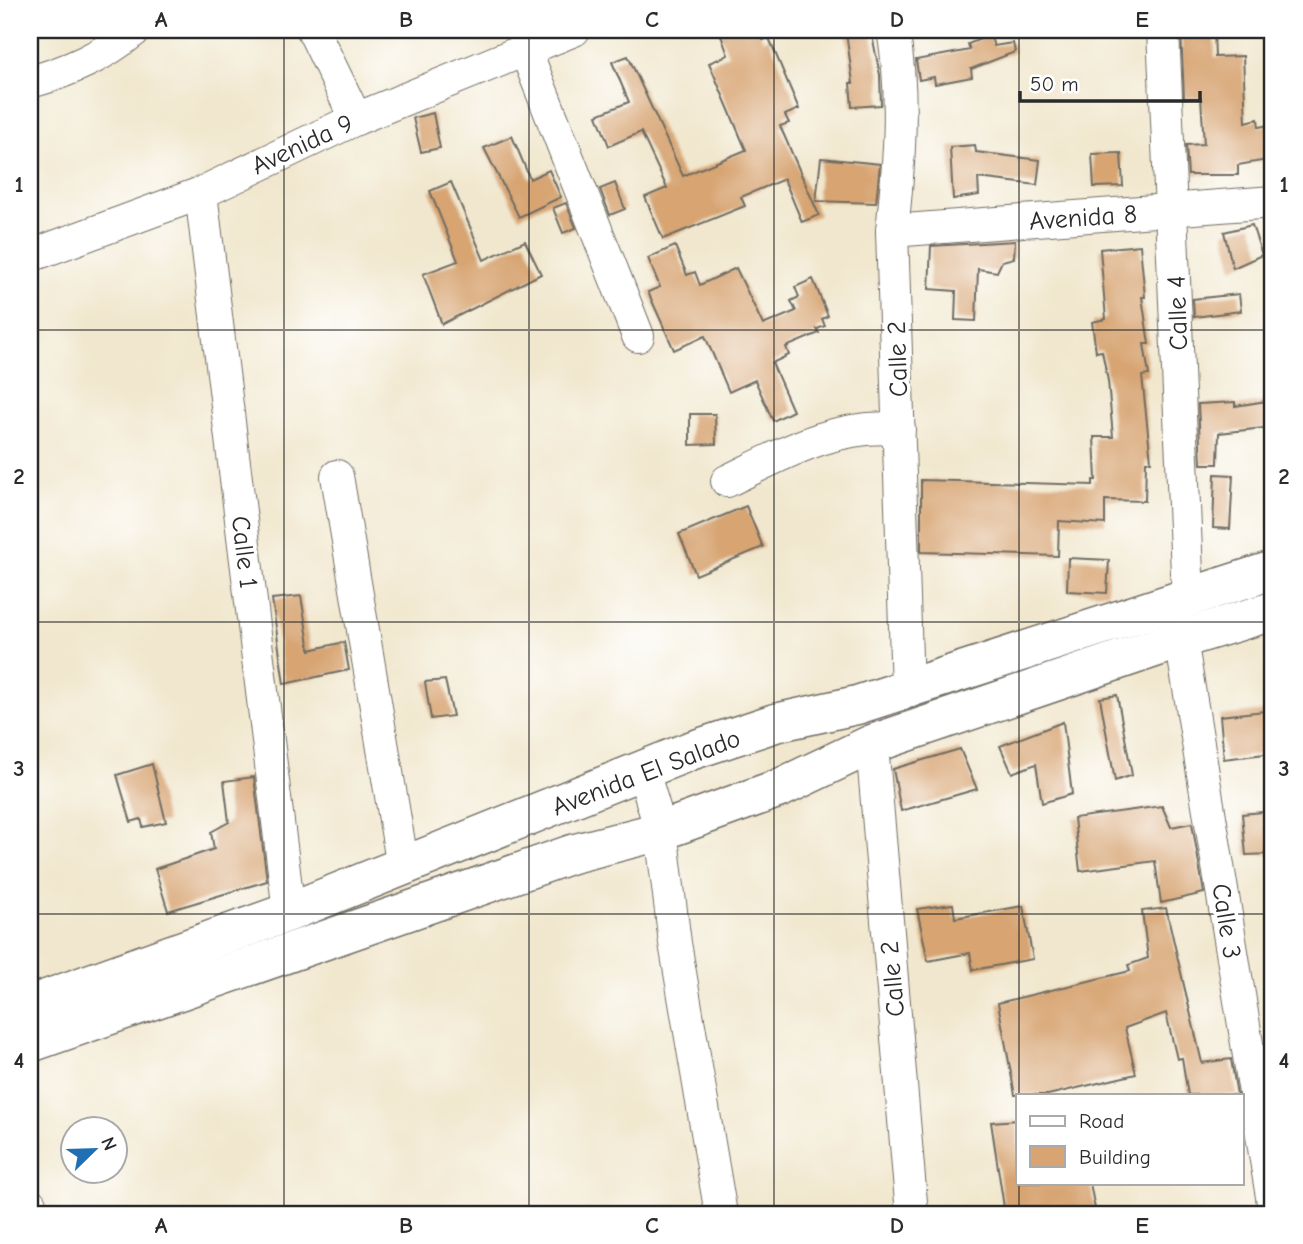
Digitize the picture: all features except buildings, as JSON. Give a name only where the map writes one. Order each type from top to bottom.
[{"type":"main road","name":"Avenida El Salado","points":[[30,1005],[289,912],[690,751],[775,723],[857,705],[1273,570]]},
{"type":"main road","name":"Avenida El Salado","points":[[30,1043],[572,854],[662,831],[780,788],[872,744],[1181,639],[1273,611]]},
{"type":"street","points":[[30,82],[56,75],[107,52],[135,30]]},
{"type":"street","points":[[313,30],[356,118]]},
{"type":"street","name":"Avenida 9","points":[[30,256],[201,193],[356,118],[574,30]]},
{"type":"street","name":"Calle 2","points":[[893,30],[899,59],[899,166],[892,231],[907,689]]},
{"type":"street","name":"Calle 4","points":[[1163,30],[1188,596]]},
{"type":"street","points":[[525,49],[638,336]]},
{"type":"street","name":"Calle 1","points":[[201,193],[289,912]]},
{"type":"street","name":"Avenida 8","points":[[892,231],[1273,202]]},
{"type":"street","points":[[727,481],[820,437],[873,426],[899,429]]},
{"type":"street","points":[[337,476],[403,867]]},
{"type":"street","name":"Calle 3","points":[[1181,639],[1273,1203]]},
{"type":"street","name":"Calle 2","points":[[872,744],[912,1214]]},
{"type":"street","points":[[643,771],[662,831],[675,943],[722,1214]]},
{"type":"street","points":[[30,1204],[31,1214]]}]
